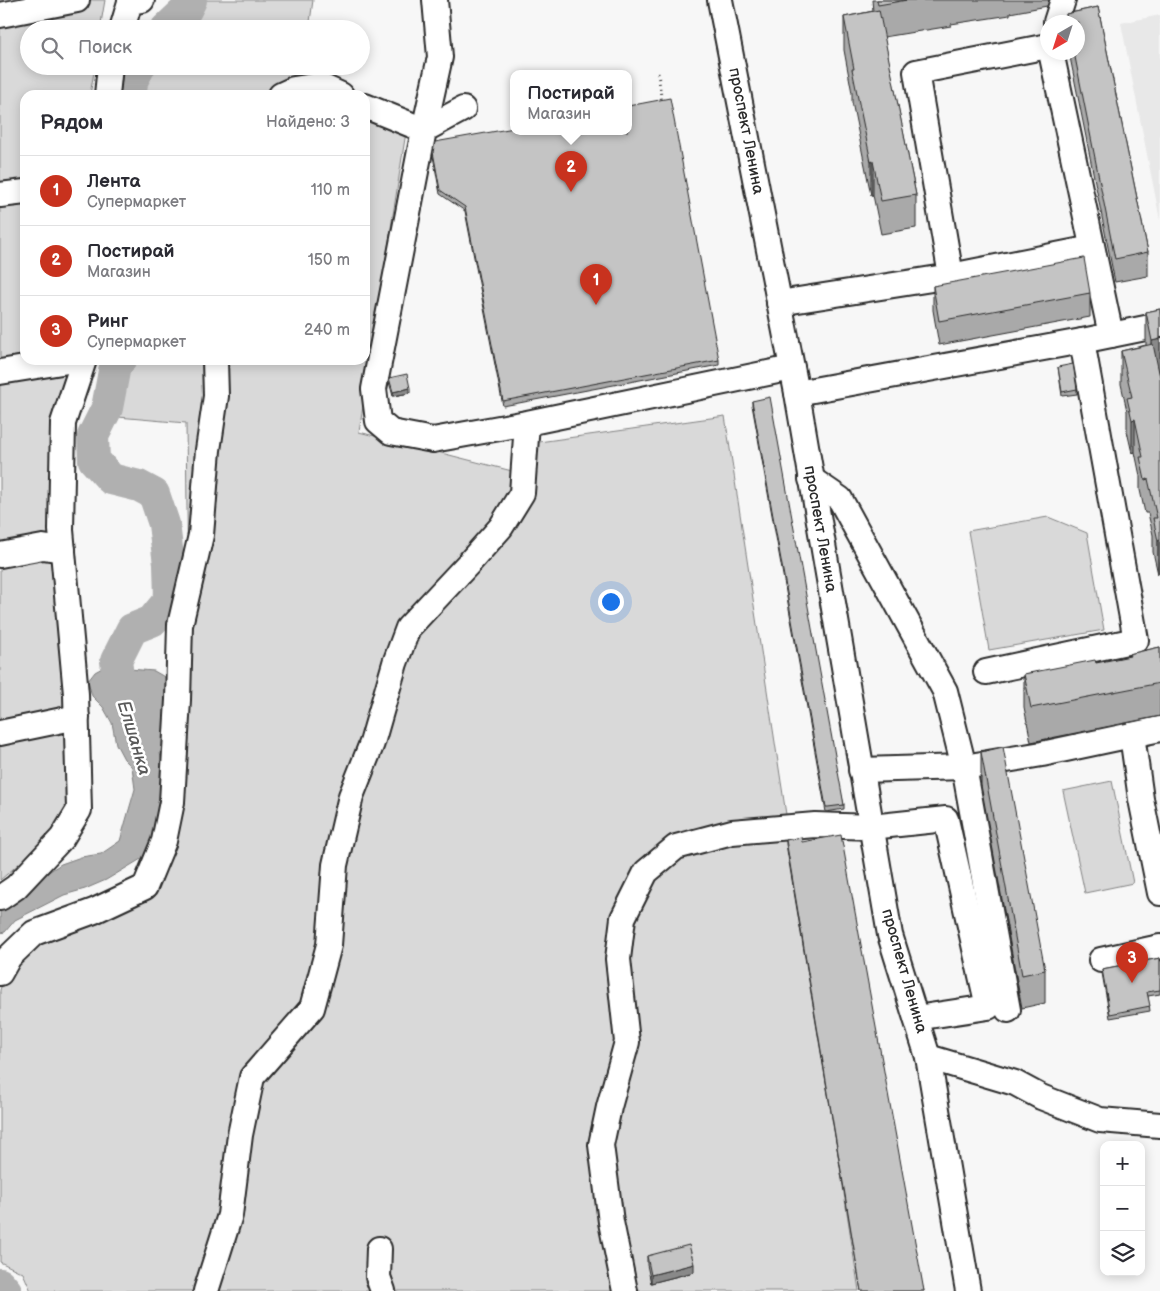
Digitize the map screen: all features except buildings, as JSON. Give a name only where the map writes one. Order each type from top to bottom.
[{"type":"street","points":[[0,16],[77,0]]},
{"type":"street","points":[[435,0],[440,57],[424,130],[374,390],[378,421],[391,432],[433,440],[527,423],[792,368]]},
{"type":"street","name":"проспект Ленина","points":[[720,0],[797,393],[890,934],[928,1056],[968,1291]]},
{"type":"street","points":[[1058,15],[1063,0]]},
{"type":"street","points":[[125,20],[131,1]]},
{"type":"street","points":[[952,276],[916,72],[1040,48]]},
{"type":"street","points":[[1054,60],[1111,336]]},
{"type":"street","points":[[108,90],[109,75]]},
{"type":"street","points":[[290,90],[319,85],[330,90]]},
{"type":"street","points":[[370,108],[424,130]]},
{"type":"street","points":[[424,130],[463,109]]},
{"type":"street","points":[[0,195],[20,193]]},
{"type":"street","points":[[779,302],[952,276],[1092,248]]},
{"type":"street","points":[[797,393],[1111,336],[1160,325]]},
{"type":"street","points":[[986,672],[1136,640],[1082,341]]},
{"type":"street","points":[[0,372],[43,365]]},
{"type":"street","points":[[0,898],[16,887],[62,838],[79,810],[77,717],[61,530],[63,423],[82,365]]},
{"type":"street","points":[[0,973],[9,957],[34,933],[94,911],[145,887],[164,841],[172,802],[180,625],[201,535],[208,450],[216,396],[215,365]]},
{"type":"street","points":[[206,1291],[230,1215],[240,1135],[252,1077],[312,1008],[329,945],[335,865],[351,796],[372,743],[395,663],[408,628],[501,527],[522,493],[527,423]]},
{"type":"street","points":[[812,479],[840,499],[945,691],[964,768],[1008,1010]]},
{"type":"street","points":[[0,555],[43,547],[63,550]]},
{"type":"street","points":[[0,733],[77,717]]},
{"type":"street","points":[[861,770],[964,768],[1160,729]]},
{"type":"street","points":[[1132,735],[1151,801],[1160,893]]},
{"type":"street","points":[[625,1291],[611,1222],[601,1145],[609,1107],[628,1042],[618,959],[623,918],[646,872],[676,847],[732,832],[815,825],[871,827],[946,819],[988,1007],[916,1018]]},
{"type":"street","points":[[1101,960],[1160,947]]},
{"type":"street","points":[[928,1056],[1015,1083],[1041,1096],[1100,1120],[1160,1125]]},
{"type":"street","points":[[379,1250],[378,1277],[383,1291]]},
{"type":"path","points":[[658,73],[662,104]]},
{"type":"shaded area","points":[[0,0],[105,0],[102,20],[20,20],[20,75],[93,75],[91,90],[20,90],[20,365],[66,365],[58,640],[89,784],[40,846],[0,880]]},
{"type":"shaded area","points":[[201,0],[313,0],[310,20],[194,20]]},
{"type":"shaded area","points":[[1160,15],[1160,220],[1121,23]]},
{"type":"shaded area","points":[[144,75],[303,75],[301,90],[143,90]]},
{"type":"shaded area","points":[[370,121],[406,132],[370,362]]},
{"type":"shaded area","points":[[122,365],[369,365],[359,432],[512,471],[539,442],[725,416],[859,1291],[31,1291],[23,1273],[0,1262],[0,990],[7,970],[43,936],[151,891],[189,676],[186,423],[118,417]]},
{"type":"shaded area","points":[[1048,517],[1087,533],[1104,630],[989,650],[968,531]]},
{"type":"shaded area","points":[[1112,781],[1133,883],[1085,893],[1063,791]]},
{"type":"water","points":[[104,667],[154,671],[168,679],[169,701],[165,716],[165,737],[160,753],[164,773],[160,834],[146,856],[106,880],[64,895],[15,920],[5,932],[0,933],[0,903],[61,864],[81,857],[101,854],[120,841],[135,789],[132,767],[124,759],[116,744],[112,723],[103,707],[92,696],[88,681],[95,672]]},
{"type":"waterway","name":"Елшанка","points":[[175,20],[186,10],[191,0]]},
{"type":"waterway","name":"Елшанка","points":[[131,90],[132,81],[135,75]]},
{"type":"waterway","name":"Елшанка","points":[[116,365],[107,408],[93,436],[94,460],[111,479],[139,486],[154,494],[164,524],[169,564],[170,599],[152,621],[132,629],[116,661],[124,711]]},
{"type":"waterway","name":"Елшанка","points":[[0,1284],[6,1291]]},
{"type":"place","name":"Постирай","points":[[571,192]]},
{"type":"place","name":"Лента","points":[[596,305]]},
{"type":"place","name":"Ринг","points":[[1132,983]]}]
